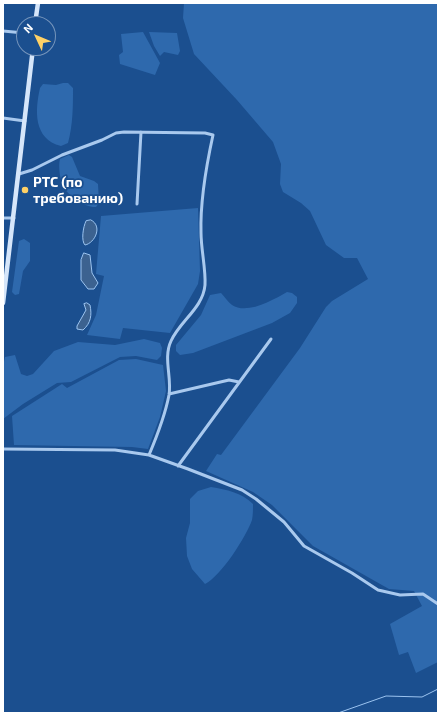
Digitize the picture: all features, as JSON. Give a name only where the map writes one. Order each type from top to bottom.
[{"type":"main road","points":[[36,16],[38,3]]},
{"type":"main road","points":[[3,304],[32,56]]},
{"type":"street","points":[[3,31],[16,32]]},
{"type":"street","points":[[3,118],[25,121]]},
{"type":"street","points":[[137,204],[141,132]]},
{"type":"street","points":[[19,174],[32,170],[62,155],[102,140],[116,133],[205,133],[213,135],[205,171],[200,219],[201,254],[205,282],[204,291],[201,299],[171,341],[168,356],[169,394],[149,456]]},
{"type":"street","points":[[3,218],[14,218]]},
{"type":"street","points":[[178,466],[271,339]]},
{"type":"street","points":[[169,394],[229,380],[239,382]]},
{"type":"street","points":[[3,449],[115,450],[149,456],[178,466],[242,490],[256,499],[284,522],[304,546],[352,573],[378,590],[400,595],[423,594],[438,604]]},
{"type":"shaded area","points":[[184,3],[438,3],[438,662],[416,673],[408,652],[399,655],[390,624],[422,606],[414,591],[389,589],[313,546],[272,505],[253,492],[206,471],[217,454],[221,455],[300,348],[326,307],[332,301],[368,279],[357,258],[344,258],[326,245],[310,211],[301,203],[283,192],[280,184],[281,164],[273,142],[237,100],[194,54],[183,18]]},
{"type":"shaded area","points":[[143,32],[160,63],[155,75],[120,64],[119,55],[123,52],[121,34]]},
{"type":"shaded area","points":[[149,32],[177,33],[180,51],[178,55],[164,52],[160,56],[154,46]]},
{"type":"shaded area","points":[[68,83],[73,88],[73,109],[68,143],[61,146],[45,137],[38,123],[37,105],[40,88],[43,84],[56,85]]},
{"type":"shaded area","points":[[69,155],[72,157],[80,176],[98,184],[99,203],[96,207],[87,206],[78,201],[64,188],[60,178],[59,162],[60,159]]},
{"type":"shaded area","points":[[198,208],[200,271],[198,284],[170,333],[123,328],[120,339],[87,335],[96,315],[104,276],[96,274],[101,216]]},
{"type":"shaded area","points":[[91,220],[97,226],[97,230],[92,241],[85,245],[83,237],[84,227],[86,221]]},
{"type":"shaded area","points":[[24,239],[30,243],[30,261],[23,271],[19,294],[15,295],[12,292],[19,241]]},
{"type":"shaded area","points":[[84,253],[90,255],[92,273],[98,283],[94,289],[88,289],[81,280],[81,260]]},
{"type":"shaded area","points":[[287,292],[292,293],[297,297],[297,303],[290,313],[272,323],[193,353],[180,355],[176,351],[176,345],[201,315],[210,295],[221,293],[232,305],[238,308],[245,308],[260,305]]},
{"type":"shaded area","points":[[87,303],[90,305],[91,309],[89,322],[83,330],[77,329],[77,326],[86,310],[84,304]]},
{"type":"shaded area","points":[[144,339],[160,343],[162,348],[161,356],[157,360],[136,356],[120,357],[71,382],[57,383],[23,404],[3,419],[3,366],[5,357],[15,355],[21,374],[27,376],[33,374],[54,351],[78,342],[115,345]]},
{"type":"shaded area","points":[[136,359],[163,365],[166,391],[160,417],[148,449],[132,447],[14,445],[12,416],[62,384],[67,388],[119,360]]},
{"type":"shaded area","points":[[211,487],[239,494],[244,497],[253,504],[253,514],[249,527],[239,546],[218,573],[205,584],[192,569],[187,556],[186,538],[190,523],[190,499],[198,491]]},
{"type":"waterway","points":[[338,713],[386,696],[422,697],[438,689]]},
{"type":"place","name":"РТС (по требованию)","points":[[25,190]]}]
